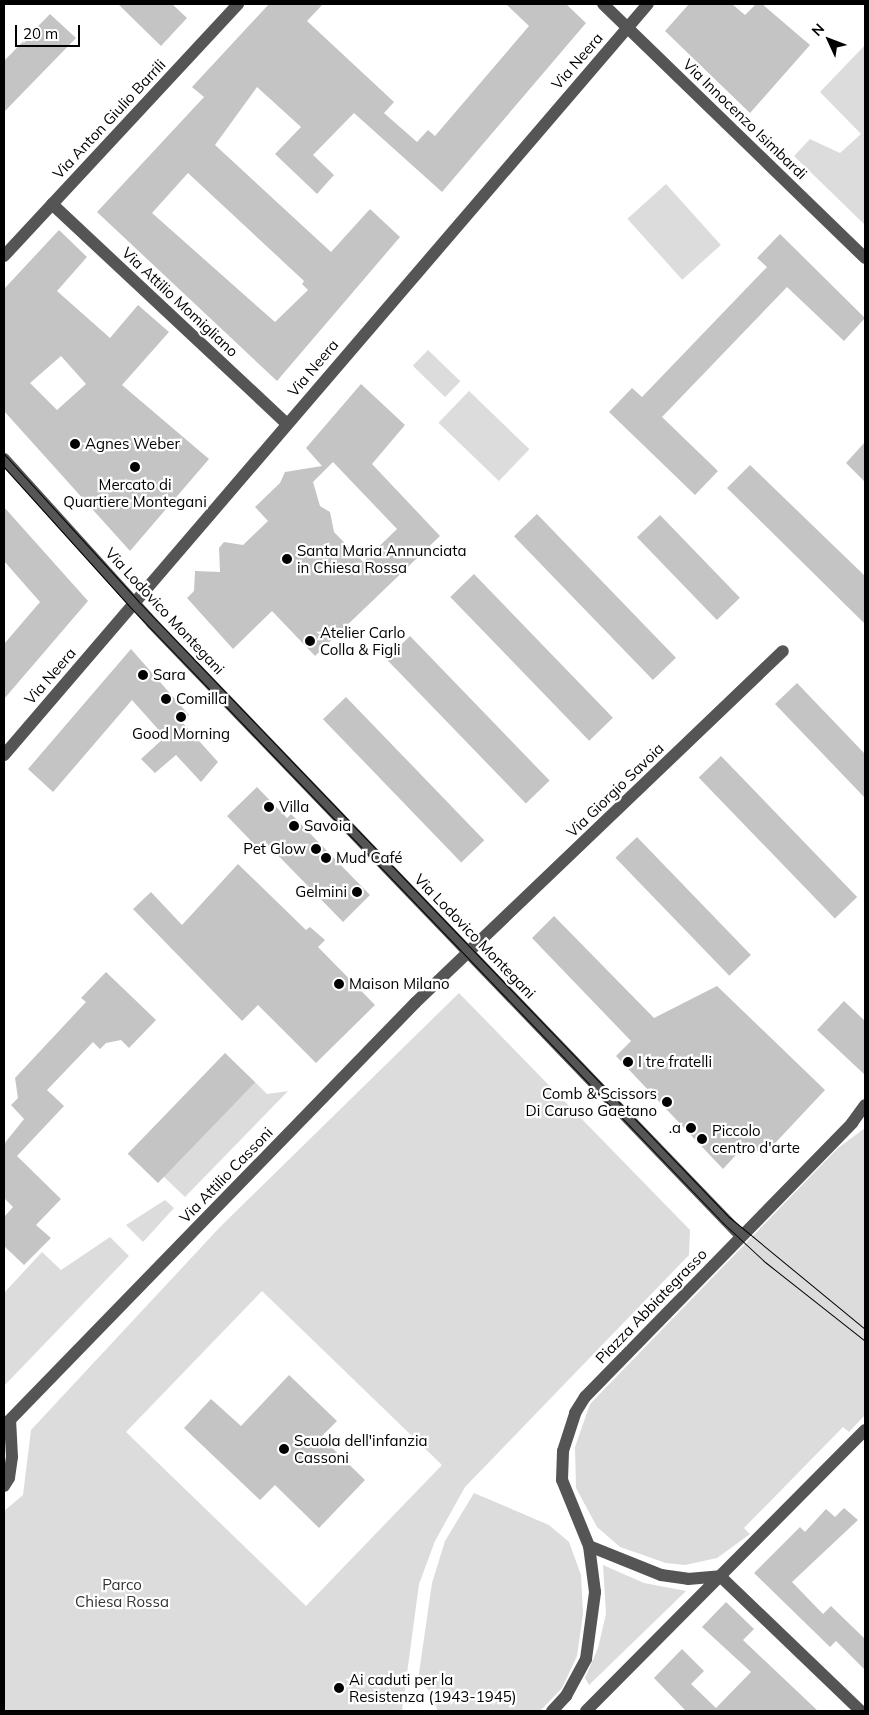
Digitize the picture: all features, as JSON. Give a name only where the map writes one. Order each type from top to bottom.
[{"type":"street","name":"Via Anton Giulio Barrili","points":[[4,256],[238,4]]},
{"type":"street","name":"Via Innocenzo Isimbardi","points":[[603,4],[865,258]]},
{"type":"street","name":"Via Neera","points":[[4,755],[648,4]]},
{"type":"street","name":"Via Attilio Momigliano","points":[[52,204],[287,424]]},
{"type":"street","name":"Via Lodovico Montegani","points":[[4,459],[135,604],[741,1236]]},
{"type":"street","name":"Via Giorgio Savoia","points":[[470,953],[783,651]]},
{"type":"street","name":"Via Attilio Cassoni","points":[[4,1486],[9,1478],[12,1457],[7,1424],[415,1003],[470,953]]},
{"type":"street","name":"Piazza Abbiategrasso","points":[[556,1707],[586,1659],[595,1592],[589,1546],[562,1480],[562,1450],[575,1413],[585,1397],[852,1123],[865,1105]]},
{"type":"street","name":"Piazza Abbiategrasso","points":[[852,1123],[865,1116]]},
{"type":"street","points":[[586,1711],[865,1430]]},
{"type":"street","points":[[589,1546],[661,1575],[688,1579],[720,1576],[861,1711]]},
{"type":"green space","points":[[865,45],[865,225],[794,156],[810,139],[840,153],[861,134],[820,92]]},
{"type":"green space","points":[[666,184],[721,245],[682,280],[627,219]]},
{"type":"green space","points":[[428,350],[460,381],[445,397],[413,366]]},
{"type":"green space","points":[[469,391],[529,449],[499,481],[438,423]]},
{"type":"green space","name":"Parco Chiesa Rossa","points":[[459,993],[690,1230],[689,1255],[465,1487],[435,1541],[419,1584],[402,1711],[4,1711],[4,1511],[23,1495],[31,1430],[220,1227]],"holes":[[[262,1291],[442,1465],[306,1606],[126,1432]]]},
{"type":"green space","points":[[255,1082],[267,1094],[288,1091],[185,1197],[163,1176]]},
{"type":"green space","points":[[865,1128],[865,1415],[849,1432],[843,1427],[744,1528],[750,1534],[717,1558],[685,1565],[666,1563],[620,1547],[597,1527],[576,1488],[575,1447],[590,1404],[838,1148]]},
{"type":"green space","points":[[165,1200],[174,1208],[143,1242],[126,1225]]},
{"type":"green space","points":[[110,1237],[129,1256],[4,1386],[4,1293],[42,1252],[61,1270]]},
{"type":"green space","points":[[474,1493],[549,1525],[569,1542],[581,1575],[583,1614],[577,1656],[562,1688],[540,1711],[438,1711],[429,1690],[418,1680],[432,1583],[445,1541]]},
{"type":"green space","points":[[603,1565],[644,1583],[686,1591],[589,1685],[585,1678],[598,1648],[606,1614]]},
{"type":"building","points":[[118,4],[172,4],[187,18],[161,46]]},
{"type":"building","points":[[269,4],[323,4],[307,21],[394,102],[384,113],[417,142],[428,130],[435,136],[529,26],[506,4],[566,4],[586,23],[442,192],[354,113],[313,155],[334,175],[317,194],[275,154],[301,127],[257,87],[215,145],[331,252],[370,209],[400,237],[277,381],[97,212],[204,97],[192,87]],"holes":[[[188,173],[304,281],[302,284],[308,290],[275,322],[152,213]]]},
{"type":"building","points":[[689,4],[732,4],[745,15],[756,4],[762,4],[810,45],[750,113],[665,31]]},
{"type":"building","points":[[50,14],[76,38],[4,112],[4,61]]},
{"type":"building","points":[[59,230],[87,257],[57,291],[110,338],[138,305],[169,332],[122,385],[209,459],[130,551],[4,411],[4,289]],"holes":[[[61,356],[86,384],[57,410],[30,383]]]},
{"type":"building","points":[[780,234],[865,318],[844,341],[787,287],[662,417],[718,471],[695,495],[609,412],[632,388],[642,397],[767,267],[757,258]]},
{"type":"building","points":[[361,384],[405,425],[372,464],[440,536],[315,656],[272,611],[233,649],[187,598],[194,591],[195,571],[220,572],[219,548],[224,542],[243,545],[268,521],[255,507],[280,483],[285,472],[322,466],[306,448]],"holes":[[[333,462],[397,529],[363,562],[334,532],[330,512],[320,506],[313,482]]]},
{"type":"building","points":[[865,442],[865,482],[846,463]]},
{"type":"building","points":[[750,465],[865,576],[865,624],[727,488]]},
{"type":"building","points":[[4,507],[88,601],[4,699],[4,644],[40,602],[4,561]]},
{"type":"building","points":[[537,514],[676,658],[653,680],[514,536]]},
{"type":"building","points":[[660,515],[740,598],[717,620],[637,537]]},
{"type":"building","points":[[474,574],[613,718],[589,741],[450,597]]},
{"type":"building","points":[[410,636],[550,781],[526,804],[386,659]]},
{"type":"building","points":[[131,649],[189,715],[182,722],[218,762],[201,782],[176,755],[155,773],[141,759],[165,737],[132,700],[53,792],[28,769]]},
{"type":"building","points":[[797,683],[865,754],[865,798],[775,704]]},
{"type":"building","points":[[346,697],[484,840],[461,862],[323,719]]},
{"type":"building","points":[[721,756],[857,897],[835,919],[699,778]]},
{"type":"building","points":[[257,787],[287,818],[291,814],[370,895],[343,922],[264,841],[258,848],[227,816]]},
{"type":"building","points":[[637,837],[751,955],[729,976],[615,858]]},
{"type":"building","points":[[238,864],[306,930],[310,927],[325,940],[318,947],[375,1005],[316,1063],[258,1005],[242,1021],[133,909],[151,892],[182,925]]},
{"type":"building","points":[[554,916],[654,1018],[717,986],[825,1090],[763,1156],[748,1142],[723,1169],[616,1056],[631,1041],[532,938]]},
{"type":"building","points":[[106,972],[156,1020],[129,1048],[121,1040],[106,1043],[100,1049],[93,1042],[47,1090],[64,1106],[17,1156],[61,1199],[36,1225],[51,1238],[24,1265],[4,1246],[4,1217],[13,1207],[4,1198],[4,1144],[24,1119],[11,1105],[18,1098],[15,1078],[86,1002],[81,998]]},
{"type":"building","points":[[844,1001],[865,1021],[865,1075],[817,1030]]},
{"type":"building","points":[[225,1053],[255,1082],[158,1183],[128,1154]]},
{"type":"building","points":[[289,1375],[337,1421],[321,1437],[365,1480],[319,1528],[275,1485],[260,1500],[184,1428],[211,1399],[241,1426]]},
{"type":"building","points":[[844,1508],[858,1520],[792,1582],[823,1614],[831,1606],[865,1639],[865,1670],[836,1641],[830,1647],[754,1573],[800,1527],[805,1532],[826,1509],[835,1517]]},
{"type":"building","points":[[726,1602],[754,1629],[743,1640],[818,1711],[686,1711],[654,1678],[682,1649],[704,1671],[691,1684],[716,1708],[751,1672],[702,1627]]},
{"type":"tram line","points":[[4,454],[138,601],[729,1217],[865,1329]]},
{"type":"tram line","points":[[4,467],[131,608],[723,1223],[765,1262],[865,1341]]},
{"type":"place","name":"Agnes Weber","points":[[75,444]]},
{"type":"place","name":"Mercato di Quartiere Montegani","points":[[135,467]]},
{"type":"place","name":"Santa Maria Annunciata in Chiesa Rossa","points":[[287,559]]},
{"type":"place","name":"Atelier Carlo Colla & Figli","points":[[310,641]]},
{"type":"place","name":"Sara","points":[[143,675]]},
{"type":"place","name":"Comilla","points":[[166,699]]},
{"type":"place","name":"Good Morning","points":[[181,717]]},
{"type":"place","name":"Villa","points":[[269,807]]},
{"type":"place","name":"Savoia","points":[[294,826]]},
{"type":"place","name":"Pet Glow","points":[[316,849]]},
{"type":"place","name":"Mud Café","points":[[326,858]]},
{"type":"place","name":"Gelmini","points":[[357,892]]},
{"type":"place","name":"Maison Milano","points":[[339,984]]},
{"type":"place","name":"I tre fratelli","points":[[628,1062]]},
{"type":"place","name":"Comb & Scissors Di Caruso Gaetano","points":[[667,1102]]},
{"type":"place","name":".a","points":[[691,1128]]},
{"type":"place","name":"Piccolo centro d'arte","points":[[702,1139]]},
{"type":"place","name":"Scuola dell'infanzia Cassoni","points":[[284,1449]]},
{"type":"place","name":"Ai caduti per la Resistenza (1943-1945)","points":[[339,1688]]}]
